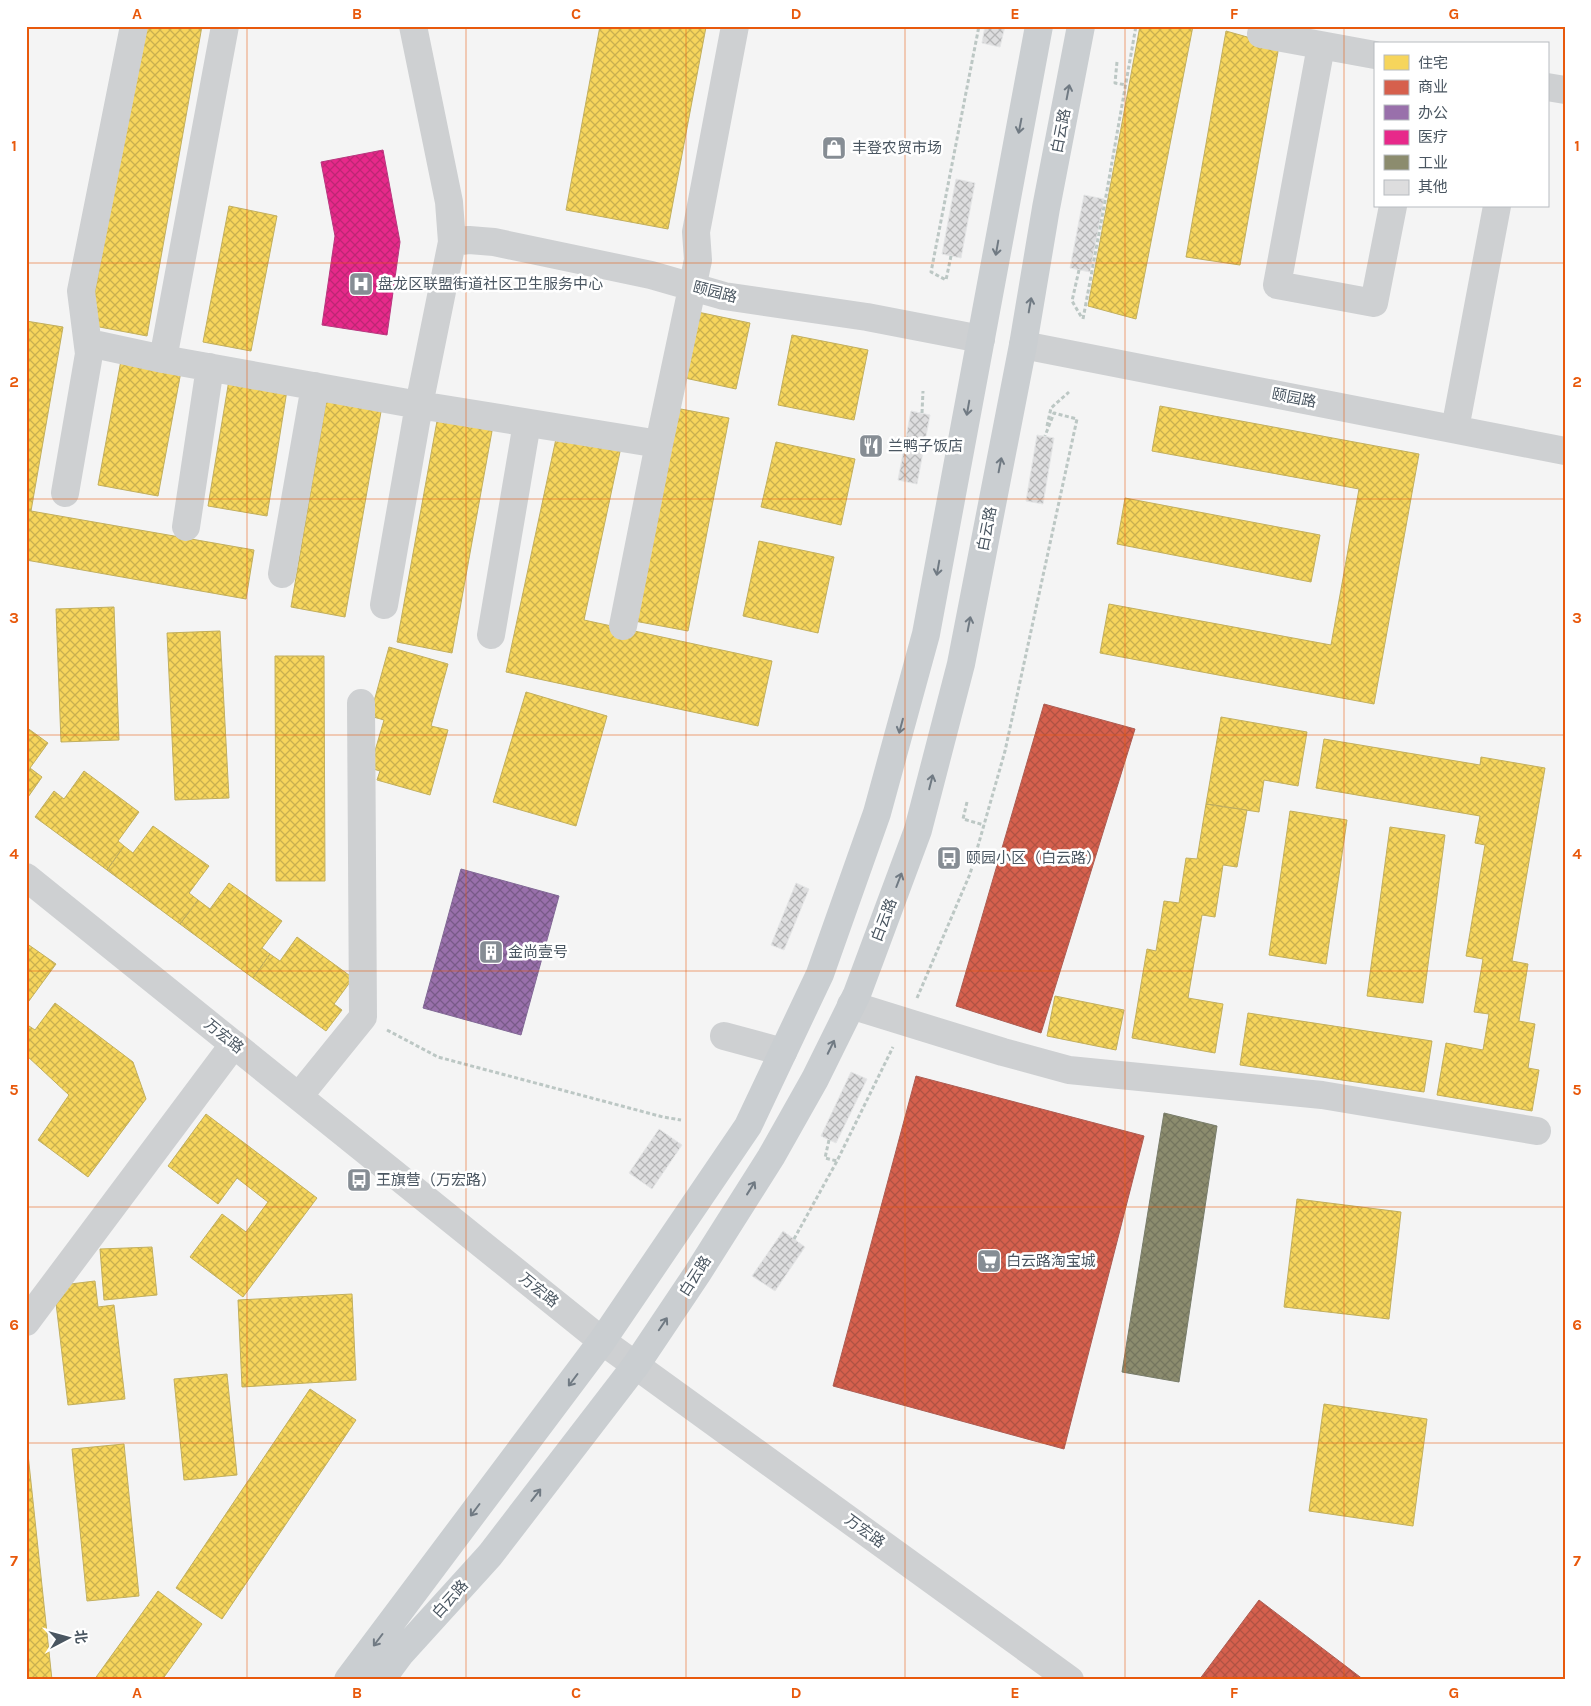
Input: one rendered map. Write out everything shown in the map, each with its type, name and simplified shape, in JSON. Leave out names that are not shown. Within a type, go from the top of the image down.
[{"type":"main road","name":"白云路","points":[[348,1680],[602,1341],[748,1126],[820,974],[880,804],[926,634],[1039,26]]},
{"type":"main road","name":"白云路","points":[[381,1680],[401,1653],[490,1554],[636,1365],[697,1274],[771,1157],[815,1080],[851,1005],[918,830],[961,664],[1023,345],[1046,208],[1081,26]]},
{"type":"street","points":[[65,493],[89,354],[81,290],[134,26]]},
{"type":"street","points":[[163,359],[225,26]]},
{"type":"street","points":[[384,606],[419,405],[452,242],[449,202],[413,26]]},
{"type":"street","points":[[623,626],[698,260],[696,232],[735,26]]},
{"type":"street","points":[[1261,34],[1374,55]]},
{"type":"street","points":[[1322,46],[1277,285],[1374,303],[1392,208]]},
{"type":"street","points":[[1548,87],[1565,90]]},
{"type":"street","points":[[1455,429],[1497,208]]},
{"type":"street","name":"颐园路","points":[[452,242],[469,240],[494,242],[651,275],[724,296],[867,317],[981,339]]},
{"type":"street","points":[[89,343],[163,359],[419,405],[659,444]]},
{"type":"street","name":"颐园路","points":[[1023,345],[1565,451]]},
{"type":"street","points":[[186,527],[210,367]]},
{"type":"street","points":[[282,574],[315,386]]},
{"type":"street","points":[[491,635],[528,423]]},
{"type":"street","points":[[299,1096],[362,1016],[361,703]]},
{"type":"street","name":"万宏路","points":[[26,877],[602,1341],[1070,1680]]},
{"type":"street","points":[[851,1005],[1003,1052],[1069,1070],[1322,1095],[1537,1132]]},
{"type":"street","points":[[724,1036],[783,1052]]},
{"type":"street","points":[[26,1322],[234,1044]]},
{"type":"path","points":[[951,256],[946,280],[931,272],[979,26]]},
{"type":"path","points":[[1079,270],[1072,301],[1083,319],[1136,26]]},
{"type":"path","points":[[1116,62],[1115,83],[1126,85]]},
{"type":"path","points":[[922,413],[923,391]]},
{"type":"path","points":[[914,1004],[970,874],[1005,751],[1077,419],[1054,413],[1045,436],[1051,408],[1069,392]]},
{"type":"path","points":[[967,802],[963,819],[984,825]]},
{"type":"path","points":[[362,1016],[438,1057],[680,1120]]},
{"type":"path","points":[[794,1239],[836,1162],[896,1042]]},
{"type":"path","points":[[829,1140],[825,1158],[836,1162]]},
{"type":"building: 住宅","points":[[143,26],[202,26],[147,336],[89,325]]},
{"type":"building: 住宅","points":[[600,26],[706,27],[668,229],[566,210]]},
{"type":"building: 住宅","points":[[1140,26],[1193,26],[1136,319],[1088,306]]},
{"type":"building: 住宅","points":[[1226,31],[1279,46],[1240,265],[1186,257]]},
{"type":"building: 住宅","points":[[229,206],[277,216],[251,351],[203,342]]},
{"type":"building: 住宅","points":[[693,311],[750,323],[736,389],[680,377]]},
{"type":"building: 住宅","points":[[26,321],[63,327],[31,511],[254,550],[246,599],[26,560]]},
{"type":"building: 住宅","points":[[792,335],[868,350],[854,420],[778,405]]},
{"type":"building: 住宅","points":[[122,355],[182,366],[158,496],[98,485]]},
{"type":"building: 住宅","points":[[230,374],[288,384],[267,516],[208,506]]},
{"type":"building: 住宅","points":[[327,396],[382,406],[345,617],[291,607]]},
{"type":"building: 住宅","points":[[1160,406],[1419,454],[1374,704],[1100,653],[1109,604],[1331,645],[1359,489],[1152,451]]},
{"type":"building: 住宅","points":[[670,407],[729,418],[688,631],[629,620]]},
{"type":"building: 住宅","points":[[439,410],[494,420],[452,653],[397,642]]},
{"type":"building: 住宅","points":[[557,434],[621,447],[584,620],[772,661],[758,726],[506,672]]},
{"type":"building: 住宅","points":[[776,442],[855,459],[841,525],[761,507]]},
{"type":"building: 住宅","points":[[1125,498],[1320,535],[1311,582],[1117,544]]},
{"type":"building: 住宅","points":[[759,541],[834,557],[818,633],[743,616]]},
{"type":"building: 住宅","points":[[114,607],[119,740],[61,742],[56,609]]},
{"type":"building: 住宅","points":[[220,631],[229,798],[175,800],[167,633]]},
{"type":"building: 住宅","points":[[389,647],[448,664],[431,726],[448,730],[430,795],[377,780],[380,771],[370,768],[384,720],[370,716]]},
{"type":"building: 住宅","points":[[275,656],[324,656],[325,881],[276,881]]},
{"type":"building: 住宅","points":[[526,692],[607,716],[576,826],[493,802]]},
{"type":"building: 住宅","points":[[1221,717],[1307,732],[1298,786],[1264,780],[1259,812],[1206,804]]},
{"type":"building: 住宅","points":[[26,727],[48,743],[30,768],[42,777],[26,800]]},
{"type":"building: 住宅","points":[[1324,739],[1480,765],[1481,757],[1545,768],[1512,961],[1528,964],[1519,1021],[1535,1024],[1528,1068],[1539,1070],[1532,1111],[1437,1095],[1446,1043],[1483,1050],[1489,1014],[1474,1012],[1483,959],[1466,956],[1485,845],[1475,843],[1480,816],[1316,788]]},
{"type":"building: 住宅","points":[[84,771],[139,812],[118,841],[124,846],[107,870],[35,817],[54,791],[64,799]]},
{"type":"building: 住宅","points":[[1206,804],[1247,810],[1237,867],[1223,865],[1215,917],[1202,915],[1188,998],[1223,1004],[1215,1053],[1132,1038],[1147,949],[1156,951],[1164,901],[1179,903],[1186,858],[1197,859]]},
{"type":"building: 住宅","points":[[1290,811],[1347,820],[1326,964],[1269,955]]},
{"type":"building: 住宅","points":[[153,826],[209,866],[189,893],[198,900],[180,924],[107,870],[124,846],[133,853]]},
{"type":"building: 住宅","points":[[1390,827],[1445,835],[1423,1003],[1367,996]]},
{"type":"building: 住宅","points":[[229,883],[282,921],[262,948],[270,954],[253,978],[180,924],[198,900],[210,909]]},
{"type":"building: 住宅","points":[[297,937],[353,978],[334,1004],[342,1010],[326,1031],[253,978],[270,954],[280,961]]},
{"type":"building: 住宅","points":[[26,943],[56,964],[26,1005]]},
{"type":"building: 住宅","points":[[1055,996],[1124,1010],[1116,1050],[1047,1036]]},
{"type":"building: 住宅","points":[[55,1003],[133,1062],[146,1099],[88,1177],[38,1140],[69,1095],[26,1055],[26,1024],[35,1030]]},
{"type":"building: 住宅","points":[[1248,1013],[1432,1041],[1424,1092],[1240,1065]]},
{"type":"building: 住宅","points":[[206,1114],[317,1198],[243,1297],[190,1257],[222,1214],[246,1232],[268,1202],[237,1178],[218,1204],[168,1166]]},
{"type":"building: 住宅","points":[[1297,1199],[1401,1212],[1389,1319],[1284,1307]]},
{"type":"building: 住宅","points":[[152,1247],[157,1295],[104,1300],[100,1249]]},
{"type":"building: 住宅","points":[[95,1281],[98,1307],[114,1305],[125,1399],[68,1405],[54,1286]]},
{"type":"building: 住宅","points":[[352,1294],[356,1380],[242,1387],[238,1300]]},
{"type":"building: 住宅","points":[[227,1374],[237,1475],[184,1480],[174,1379]]},
{"type":"building: 住宅","points":[[310,1389],[356,1420],[222,1619],[176,1588]]},
{"type":"building: 住宅","points":[[1324,1404],[1427,1419],[1413,1526],[1309,1511]]},
{"type":"building: 住宅","points":[[124,1444],[139,1596],[87,1601],[72,1449]]},
{"type":"building: 住宅","points":[[26,1454],[28,1454],[52,1680],[26,1680]]},
{"type":"building: 住宅","points":[[158,1591],[202,1624],[162,1680],[94,1680]]},
{"type":"building: 商业","points":[[1044,704],[1135,729],[1041,1033],[956,1006]]},
{"type":"building: 商业","name":"白云路淘宝城","points":[[916,1076],[1144,1136],[1064,1449],[833,1386]]},
{"type":"building: 商业","points":[[1259,1600],[1364,1680],[1199,1680]]},
{"type":"building: 办公","name":"金尚壹号","points":[[461,869],[559,896],[521,1035],[423,1008]]},
{"type":"building: 医疗","name":"盘龙区联盟街道社区卫生服务中心","points":[[383,150],[400,242],[387,335],[322,325],[335,236],[321,162]]},
{"type":"building: 工业","points":[[1164,1113],[1217,1126],[1179,1382],[1122,1372]]},
{"type":"building: 其他","points":[[985,26],[1005,26],[1000,47],[982,43]]},
{"type":"building: 其他","points":[[956,179],[975,183],[961,258],[942,254]]},
{"type":"building: 其他","points":[[1084,195],[1104,199],[1090,272],[1070,268]]},
{"type":"building: 其他","points":[[911,411],[930,415],[917,484],[898,480]]},
{"type":"building: 其他","points":[[1037,435],[1054,438],[1043,504],[1026,501]]},
{"type":"building: 其他","points":[[796,883],[809,889],[784,950],[771,945]]},
{"type":"building: 其他","points":[[851,1072],[867,1079],[836,1143],[821,1136]]},
{"type":"building: 其他","points":[[659,1129],[682,1145],[652,1189],[629,1173]]},
{"type":"building: 其他","points":[[783,1231],[805,1247],[775,1291],[752,1276]]},
{"type":"place","name":"丰登农贸市场","points":[[834,148]]},
{"type":"place","name":"盘龙区联盟街道社区卫生服务中心","points":[[361,284]]},
{"type":"place","name":"兰鸭子饭店","points":[[871,446]]},
{"type":"place","name":"颐园小区（白云路）","points":[[949,858]]},
{"type":"place","name":"金尚壹号","points":[[491,952]]},
{"type":"place","name":"王旗营（万宏路）","points":[[359,1180]]},
{"type":"place","name":"白云路淘宝城","points":[[989,1261]]}]
